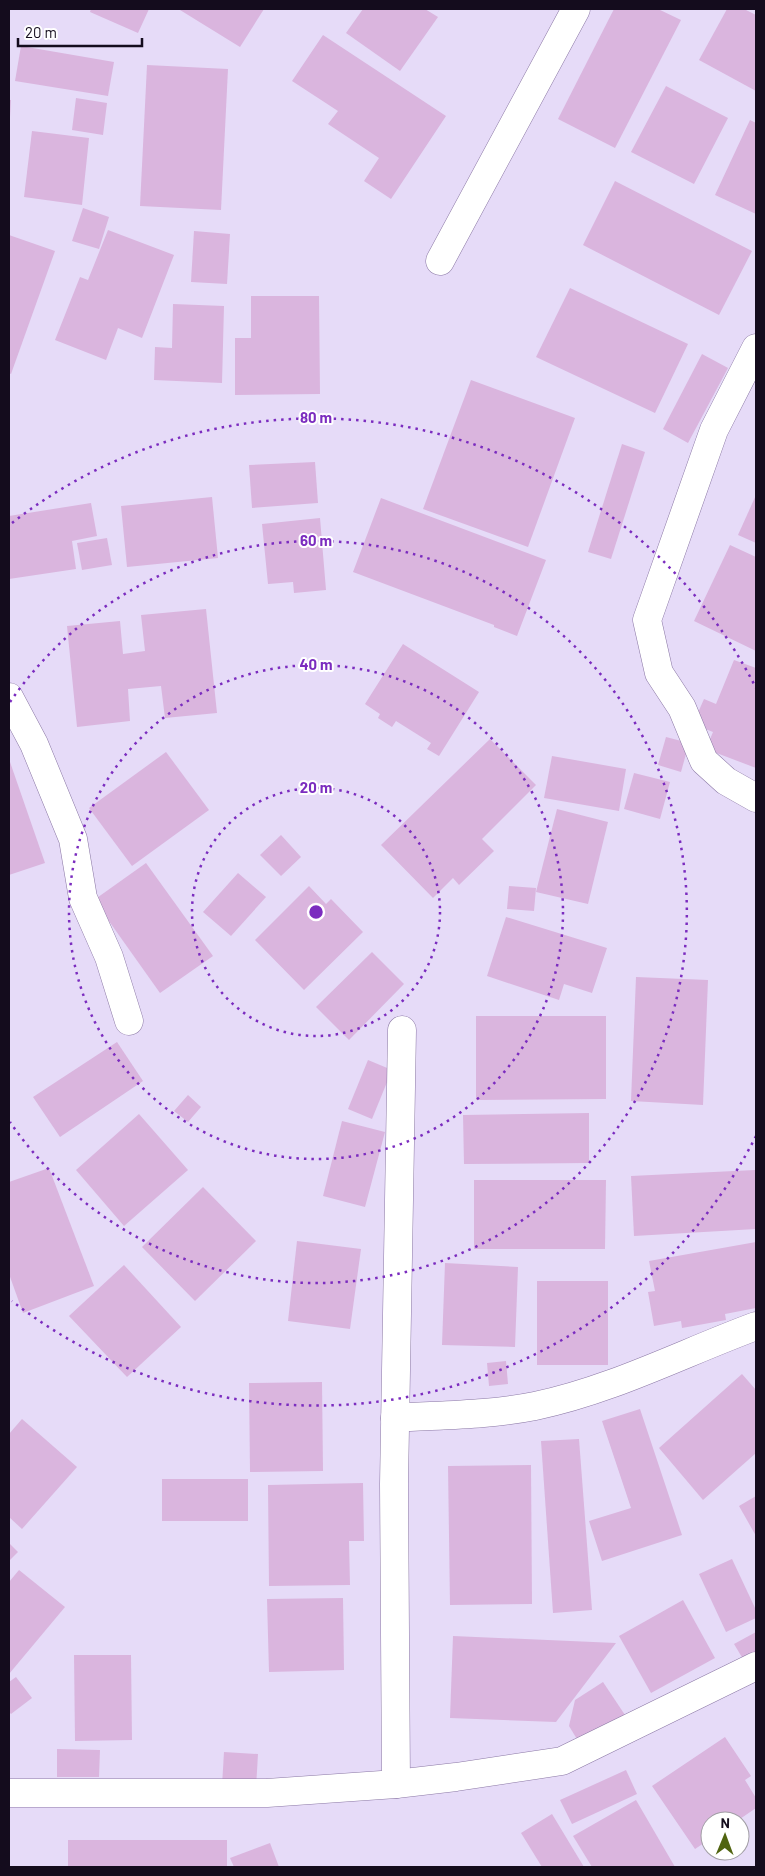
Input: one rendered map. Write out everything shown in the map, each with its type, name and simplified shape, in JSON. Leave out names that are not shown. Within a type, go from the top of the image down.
[{"type":"street","points":[[440,262],[576,9]]},
{"type":"street","points":[[756,348],[714,430],[647,620],[659,673],[682,708],[704,761],[726,781],[756,798]]},
{"type":"street","points":[[9,697],[34,744],[73,839],[83,898],[109,958],[129,1021]]},
{"type":"street","points":[[396,1784],[394,1484],[402,1030]]},
{"type":"street","points":[[395,1418],[502,1411],[535,1406],[606,1386],[756,1326]]},
{"type":"street","points":[[9,1793],[267,1793],[396,1784],[562,1761],[756,1666]]},
{"type":"building","points":[[91,9],[149,9],[138,33],[90,12]]},
{"type":"building","points":[[181,9],[264,9],[240,47]]},
{"type":"building","points":[[363,9],[425,9],[438,17],[400,71],[346,33]]},
{"type":"building","points":[[614,9],[658,9],[681,20],[615,148],[558,119]]},
{"type":"building","points":[[727,9],[744,9],[756,15],[756,91],[699,60]]},
{"type":"building","points":[[323,35],[446,116],[391,199],[364,181],[379,158],[328,124],[338,111],[292,81]]},
{"type":"building","points":[[21,46],[114,62],[108,96],[15,81]]},
{"type":"building","points":[[147,65],[228,69],[221,210],[140,206]]},
{"type":"building","points":[[666,86],[728,118],[694,184],[631,152]]},
{"type":"building","points":[[76,98],[107,103],[103,135],[72,130]]},
{"type":"building","points":[[9,100],[11,100],[10,117],[9,117]]},
{"type":"building","points":[[750,120],[756,123],[756,214],[715,195]]},
{"type":"building","points":[[32,131],[89,138],[82,205],[24,197]]},
{"type":"building","points":[[615,181],[752,251],[719,315],[583,245]]},
{"type":"building","points":[[83,208],[109,217],[99,249],[72,241]]},
{"type":"building","points":[[108,230],[174,255],[142,338],[118,328],[106,360],[55,340],[80,277],[88,280]]},
{"type":"building","points":[[194,231],[230,234],[227,284],[191,282]]},
{"type":"building","points":[[9,235],[55,251],[11,374],[9,373]]},
{"type":"building","points":[[570,288],[688,344],[655,413],[536,357]]},
{"type":"building","points":[[251,296],[319,296],[320,394],[235,395],[235,338],[251,338]]},
{"type":"building","points":[[173,304],[224,306],[222,383],[154,380],[155,347],[172,348]]},
{"type":"building","points":[[702,354],[728,368],[688,443],[663,429]]},
{"type":"building","points":[[471,380],[575,418],[528,547],[423,509]]},
{"type":"building","points":[[622,444],[645,452],[611,559],[588,552]]},
{"type":"building","points":[[315,462],[318,503],[252,508],[249,465]]},
{"type":"building","points":[[756,495],[756,543],[738,535]]},
{"type":"building","points":[[212,497],[218,558],[127,567],[121,506]]},
{"type":"building","points":[[381,498],[546,560],[517,636],[494,627],[494,625],[353,572]]},
{"type":"building","points":[[91,503],[97,536],[72,541],[76,569],[9,579],[9,516]]},
{"type":"building","points":[[320,518],[326,590],[294,593],[293,582],[268,584],[262,524]]},
{"type":"building","points":[[107,538],[112,565],[82,570],[77,543]]},
{"type":"building","points":[[730,545],[756,557],[756,651],[694,621]]},
{"type":"building","points":[[206,609],[217,713],[165,718],[161,686],[128,689],[130,721],[77,727],[67,626],[120,621],[123,654],[145,651],[141,615]]},
{"type":"building","points":[[403,644],[479,692],[439,756],[427,749],[431,743],[396,721],[392,727],[378,718],[380,714],[365,704]]},
{"type":"building","points":[[734,660],[756,668],[756,768],[706,749],[713,732],[693,724],[704,699],[716,704]]},
{"type":"building","points":[[666,737],[689,743],[681,772],[658,765]]},
{"type":"building","points":[[490,739],[536,785],[482,839],[494,851],[459,885],[453,878],[433,898],[381,845]]},
{"type":"building","points":[[166,752],[209,810],[132,866],[89,808]]},
{"type":"building","points":[[552,756],[626,769],[619,811],[544,798]]},
{"type":"building","points":[[9,762],[45,863],[9,875]]},
{"type":"building","points":[[634,773],[670,782],[660,819],[624,809]]},
{"type":"building","points":[[557,809],[608,822],[588,904],[536,892]]},
{"type":"building","points":[[281,835],[301,857],[281,876],[260,855]]},
{"type":"building","points":[[146,863],[213,956],[160,993],[94,900]]},
{"type":"building","points":[[238,873],[266,897],[231,936],[203,912]]},
{"type":"building","points":[[309,886],[326,904],[331,899],[363,932],[304,990],[255,940]]},
{"type":"building","points":[[509,886],[536,888],[534,911],[507,909]]},
{"type":"building","points":[[506,917],[607,948],[592,993],[564,984],[559,1000],[487,976]]},
{"type":"building","points":[[372,952],[404,984],[349,1040],[316,1007]]},
{"type":"building","points":[[636,977],[708,980],[703,1105],[631,1101]]},
{"type":"building","points":[[476,1016],[606,1016],[606,1099],[476,1100]]},
{"type":"building","points":[[117,1042],[143,1081],[60,1137],[33,1097]]},
{"type":"building","points":[[368,1060],[392,1070],[372,1119],[348,1109]]},
{"type":"building","points":[[188,1095],[201,1107],[188,1122],[174,1111]]},
{"type":"building","points":[[589,1113],[589,1163],[464,1164],[463,1115]]},
{"type":"building","points":[[139,1114],[188,1170],[124,1226],[76,1170]]},
{"type":"building","points":[[342,1121],[385,1132],[365,1207],[323,1196]]},
{"type":"building","points":[[49,1168],[94,1286],[23,1313],[9,1274],[9,1182]]},
{"type":"building","points":[[755,1170],[756,1229],[634,1236],[631,1176]]},
{"type":"building","points":[[474,1180],[606,1180],[605,1249],[474,1249]]},
{"type":"building","points":[[203,1187],[256,1241],[195,1301],[142,1247]]},
{"type":"building","points":[[297,1241],[361,1249],[350,1329],[288,1321]]},
{"type":"building","points":[[756,1242],[756,1308],[725,1314],[726,1320],[682,1328],[681,1321],[654,1326],[648,1292],[655,1291],[649,1261]]},
{"type":"building","points":[[445,1263],[518,1267],[515,1347],[442,1345]]},
{"type":"building","points":[[124,1265],[181,1327],[127,1377],[69,1316]]},
{"type":"building","points":[[537,1281],[608,1281],[608,1365],[537,1365]]},
{"type":"building","points":[[506,1361],[508,1384],[489,1386],[487,1363]]},
{"type":"building","points":[[742,1374],[756,1390],[756,1453],[703,1500],[659,1448]]},
{"type":"building","points":[[322,1382],[323,1471],[250,1472],[249,1383]]},
{"type":"building","points":[[640,1409],[682,1535],[602,1561],[589,1521],[631,1508],[602,1421]]},
{"type":"building","points":[[22,1419],[77,1467],[22,1529],[9,1517],[9,1434]]},
{"type":"building","points":[[579,1439],[592,1610],[553,1613],[541,1441]]},
{"type":"building","points":[[531,1465],[532,1604],[450,1605],[448,1466]]},
{"type":"building","points":[[162,1479],[248,1479],[248,1521],[162,1521]]},
{"type":"building","points":[[363,1483],[364,1541],[349,1541],[350,1585],[269,1586],[268,1485]]},
{"type":"building","points":[[756,1496],[756,1536],[739,1506]]},
{"type":"building","points":[[9,1543],[18,1552],[9,1561]]},
{"type":"building","points":[[732,1559],[756,1610],[756,1618],[726,1632],[699,1574]]},
{"type":"building","points":[[19,1570],[65,1607],[9,1674],[9,1582]]},
{"type":"building","points":[[343,1598],[344,1670],[269,1672],[267,1599]]},
{"type":"building","points":[[683,1600],[715,1658],[651,1693],[619,1636]]},
{"type":"building","points":[[756,1632],[756,1659],[746,1664],[734,1644]]},
{"type":"building","points":[[453,1636],[616,1643],[556,1722],[450,1718]]},
{"type":"building","points":[[74,1655],[131,1655],[132,1740],[75,1741]]},
{"type":"building","points":[[16,1677],[32,1698],[11,1714],[9,1712],[9,1682]]},
{"type":"building","points":[[603,1682],[625,1715],[580,1744],[569,1726],[575,1700]]},
{"type":"building","points":[[725,1737],[751,1776],[745,1780],[756,1798],[756,1808],[750,1812],[700,1811],[700,1846],[695,1849],[652,1786]]},
{"type":"building","points":[[57,1749],[100,1750],[99,1777],[57,1777]]},
{"type":"building","points":[[224,1752],[258,1754],[256,1788],[222,1786]]},
{"type":"building","points":[[626,1770],[637,1794],[572,1824],[560,1800]]},
{"type":"building","points":[[636,1800],[675,1867],[592,1867],[573,1836]]},
{"type":"building","points":[[552,1814],[584,1867],[542,1867],[521,1833]]},
{"type":"building","points":[[68,1840],[227,1840],[227,1867],[68,1867]]},
{"type":"building","points":[[270,1843],[279,1867],[234,1867],[230,1858]]}]
